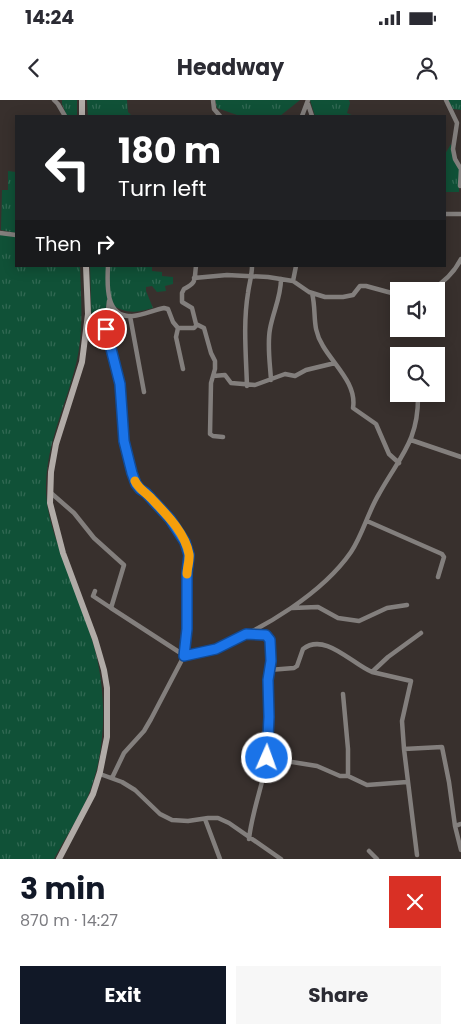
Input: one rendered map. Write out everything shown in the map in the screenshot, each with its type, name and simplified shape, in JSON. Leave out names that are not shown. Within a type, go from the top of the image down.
[{"type":"street","points":[[54,100],[64,115]]},
{"type":"street","points":[[82,100],[82,115]]},
{"type":"street","points":[[213,100],[214,109],[219,115]]},
{"type":"street","points":[[446,100],[456,123],[453,149],[455,159],[461,169],[460,186]]},
{"type":"street","points":[[302,115],[308,102]]},
{"type":"street","points":[[308,102],[312,115]]},
{"type":"street","points":[[446,214],[461,214]]},
{"type":"street","points":[[0,232],[15,236]]},
{"type":"street","points":[[442,282],[456,269],[461,259]]},
{"type":"street","points":[[59,859],[86,809],[100,774],[107,736],[107,688],[104,670],[95,639],[63,553],[50,503],[51,472],[56,444],[82,362],[88,314],[86,267]]},
{"type":"street","points":[[108,267],[109,301],[106,329],[120,384],[124,441],[132,473],[140,489],[170,519],[185,542],[189,555],[187,573],[187,629],[184,656],[151,719],[124,753],[112,778]]},
{"type":"street","points":[[196,267],[192,286],[184,289],[181,297],[183,303],[192,308],[197,325]]},
{"type":"street","points":[[247,386],[245,330],[252,267]]},
{"type":"street","points":[[293,281],[296,267]]},
{"type":"street","points":[[194,278],[216,275],[252,275],[293,281],[312,294],[325,297],[353,295],[360,286],[390,293]]},
{"type":"street","points":[[272,380],[269,338],[270,327],[281,291],[281,280]]},
{"type":"street","points":[[312,294],[315,330],[323,347],[335,362],[351,389],[353,408],[376,424],[389,454],[399,463]]},
{"type":"street","points":[[109,301],[117,311],[130,316],[164,308],[168,309],[178,328],[176,337],[183,369]]},
{"type":"street","points":[[130,316],[144,392]]},
{"type":"street","points":[[178,328],[194,328],[197,325]]},
{"type":"street","points":[[197,325],[204,328],[215,361],[211,383],[210,434],[223,437]]},
{"type":"street","points":[[213,376],[225,375],[231,383],[255,386],[285,374],[295,376],[306,370],[335,362]]},
{"type":"street","points":[[184,656],[216,649],[291,608],[324,582],[342,564],[353,550],[374,501],[399,463],[411,440],[418,402]]},
{"type":"street","points":[[411,440],[461,457]]},
{"type":"street","points":[[50,493],[74,513],[94,538],[124,565],[110,608]]},
{"type":"street","points":[[367,521],[442,554],[444,561],[438,577]]},
{"type":"street","points":[[95,591],[93,596],[184,656]]},
{"type":"street","points":[[291,608],[318,607],[338,618],[359,621],[387,608],[407,605]]},
{"type":"street","points":[[372,672],[388,657],[421,633]]},
{"type":"street","points":[[246,634],[266,635],[269,636],[270,640],[267,758],[251,823],[249,839]]},
{"type":"street","points":[[269,670],[294,668],[298,666],[303,649],[313,644],[323,644],[372,672],[411,682],[402,721],[406,782],[411,802],[417,855]]},
{"type":"street","points":[[343,694],[348,749],[348,776]]},
{"type":"street","points":[[404,749],[442,746],[455,826],[461,850]]},
{"type":"street","points":[[267,758],[317,766],[340,776],[348,776],[367,784],[406,782]]},
{"type":"street","points":[[100,774],[122,782],[135,790],[160,814],[172,820],[188,822],[218,818],[229,823],[249,839],[281,859]]},
{"type":"street","points":[[205,819],[220,859]]},
{"type":"street","points":[[455,826],[461,824]]},
{"type":"street","points":[[369,851],[377,859]]},
{"type":"green space","points":[[62,100],[77,100],[77,115],[67,115]]},
{"type":"green space","points":[[87,100],[127,100],[128,112],[131,115],[88,115]]},
{"type":"green space","points":[[215,100],[300,100],[281,115],[237,115],[217,108]]},
{"type":"green space","points":[[310,100],[349,100],[347,113],[352,115],[315,115]]},
{"type":"green space","points":[[448,100],[461,100],[461,110],[453,109]]},
{"type":"green space","points":[[451,144],[452,152],[459,168],[459,192],[446,192],[446,152]]},
{"type":"green space","points":[[8,171],[15,172],[15,233],[1,230],[2,190],[8,190]]},
{"type":"green space","points":[[0,234],[15,237],[15,267],[80,267],[81,315],[79,352],[53,439],[47,469],[46,498],[54,535],[96,654],[102,689],[103,726],[98,762],[88,796],[54,859],[0,859]]},
{"type":"green space","points":[[90,267],[152,267],[152,271],[162,272],[162,276],[173,277],[173,284],[165,286],[166,291],[157,292],[152,286],[146,287],[153,308],[129,312],[107,303],[104,318],[104,337],[92,331]]},
{"type":"slow traffic","points":[[135,481],[140,489],[170,519],[185,542],[189,555],[187,574]]},
{"type":"route","points":[[106,329],[120,384],[124,441],[136,484],[170,519],[185,542],[189,555],[187,573],[188,614],[184,656],[216,649],[246,634],[269,636],[271,661],[268,680],[267,758]]}]
